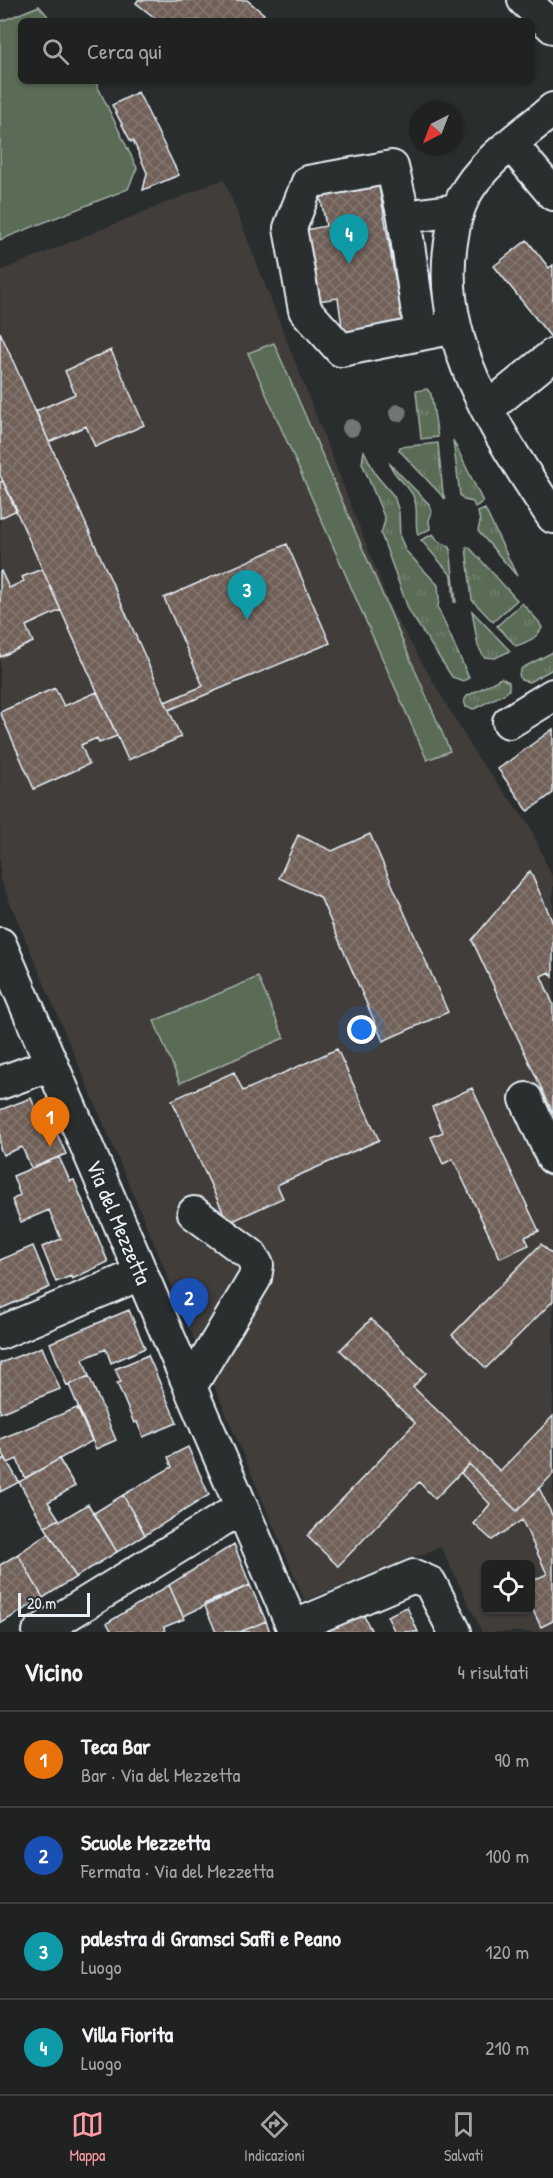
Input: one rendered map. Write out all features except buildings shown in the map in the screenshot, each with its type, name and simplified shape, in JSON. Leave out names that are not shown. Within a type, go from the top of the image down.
[{"type":"street","points":[[524,0],[553,27]]},
{"type":"street","points":[[553,109],[471,185],[458,210],[448,273],[448,296],[462,353],[487,409],[553,516]]},
{"type":"street","points":[[512,145],[553,195]]},
{"type":"street","points":[[421,334],[404,217],[392,166],[308,182],[290,228],[305,310],[341,350],[421,334],[455,327]]},
{"type":"street","points":[[404,217],[458,210]]},
{"type":"street","points":[[487,409],[553,355]]},
{"type":"street","points":[[509,722],[553,695]]},
{"type":"street","name":"Via del Mezzetta","points":[[0,944],[294,1629]]},
{"type":"street","points":[[0,1083],[52,1064]]},
{"type":"street","points":[[526,1099],[553,1158]]},
{"type":"street","points":[[190,1387],[255,1278],[257,1265],[251,1255],[194,1213]]},
{"type":"street","points":[[0,1333],[140,1274]]},
{"type":"street","points":[[39,1632],[241,1508]]},
{"type":"street","points":[[294,1629],[414,1576],[430,1583],[455,1632]]},
{"type":"shaded area","points":[[224,179],[392,611],[476,755],[530,826],[553,879],[553,1632],[482,1632],[441,1547],[305,1601],[0,879],[0,271]]},
{"type":"green space","points":[[39,6],[49,18],[18,18],[18,84],[96,84],[137,168],[128,189],[0,240],[0,20]]},
{"type":"green space","points":[[274,343],[450,751],[427,760],[248,353]]},
{"type":"green space","points":[[427,389],[431,394],[438,437],[421,439],[416,391]]},
{"type":"green space","points":[[453,440],[483,502],[475,507],[473,502],[464,500],[460,495]]},
{"type":"green space","points":[[438,443],[445,499],[399,450],[400,447]]},
{"type":"green space","points":[[364,451],[376,475],[394,496],[399,512],[400,537],[406,551],[438,585],[438,608],[469,678],[463,681],[452,677],[409,611],[381,534],[385,520],[362,463]]},
{"type":"green space","points":[[390,464],[429,504],[432,512],[429,520],[430,529],[418,535],[414,498],[394,473]]},
{"type":"green space","points":[[485,509],[517,576],[478,531],[480,522],[478,512]]},
{"type":"green space","points":[[433,534],[438,541],[450,547],[456,602],[454,602],[452,576],[421,540]]},
{"type":"green space","points":[[466,547],[469,547],[517,600],[493,622],[472,600]]},
{"type":"green space","points":[[522,603],[542,628],[534,637],[516,646],[497,626]]},
{"type":"green space","points":[[472,611],[510,651],[495,658],[484,657],[478,646]]},
{"type":"green space","points":[[553,652],[553,669],[529,682],[521,680],[519,674],[522,668]]},
{"type":"green space","points":[[501,678],[509,682],[509,690],[506,693],[474,709],[466,707],[464,701],[467,696]]},
{"type":"green space","points":[[258,977],[284,1038],[180,1083],[154,1021]]},
{"type":"place","name":"Villa Fiorita","points":[[349,264]]},
{"type":"place","name":"palestra di Gramsci Saffi e Peano","points":[[247,620]]},
{"type":"place","name":"Teca Bar","points":[[50,1147]]},
{"type":"place","name":"Scuole Mezzetta","points":[[189,1328]]}]
